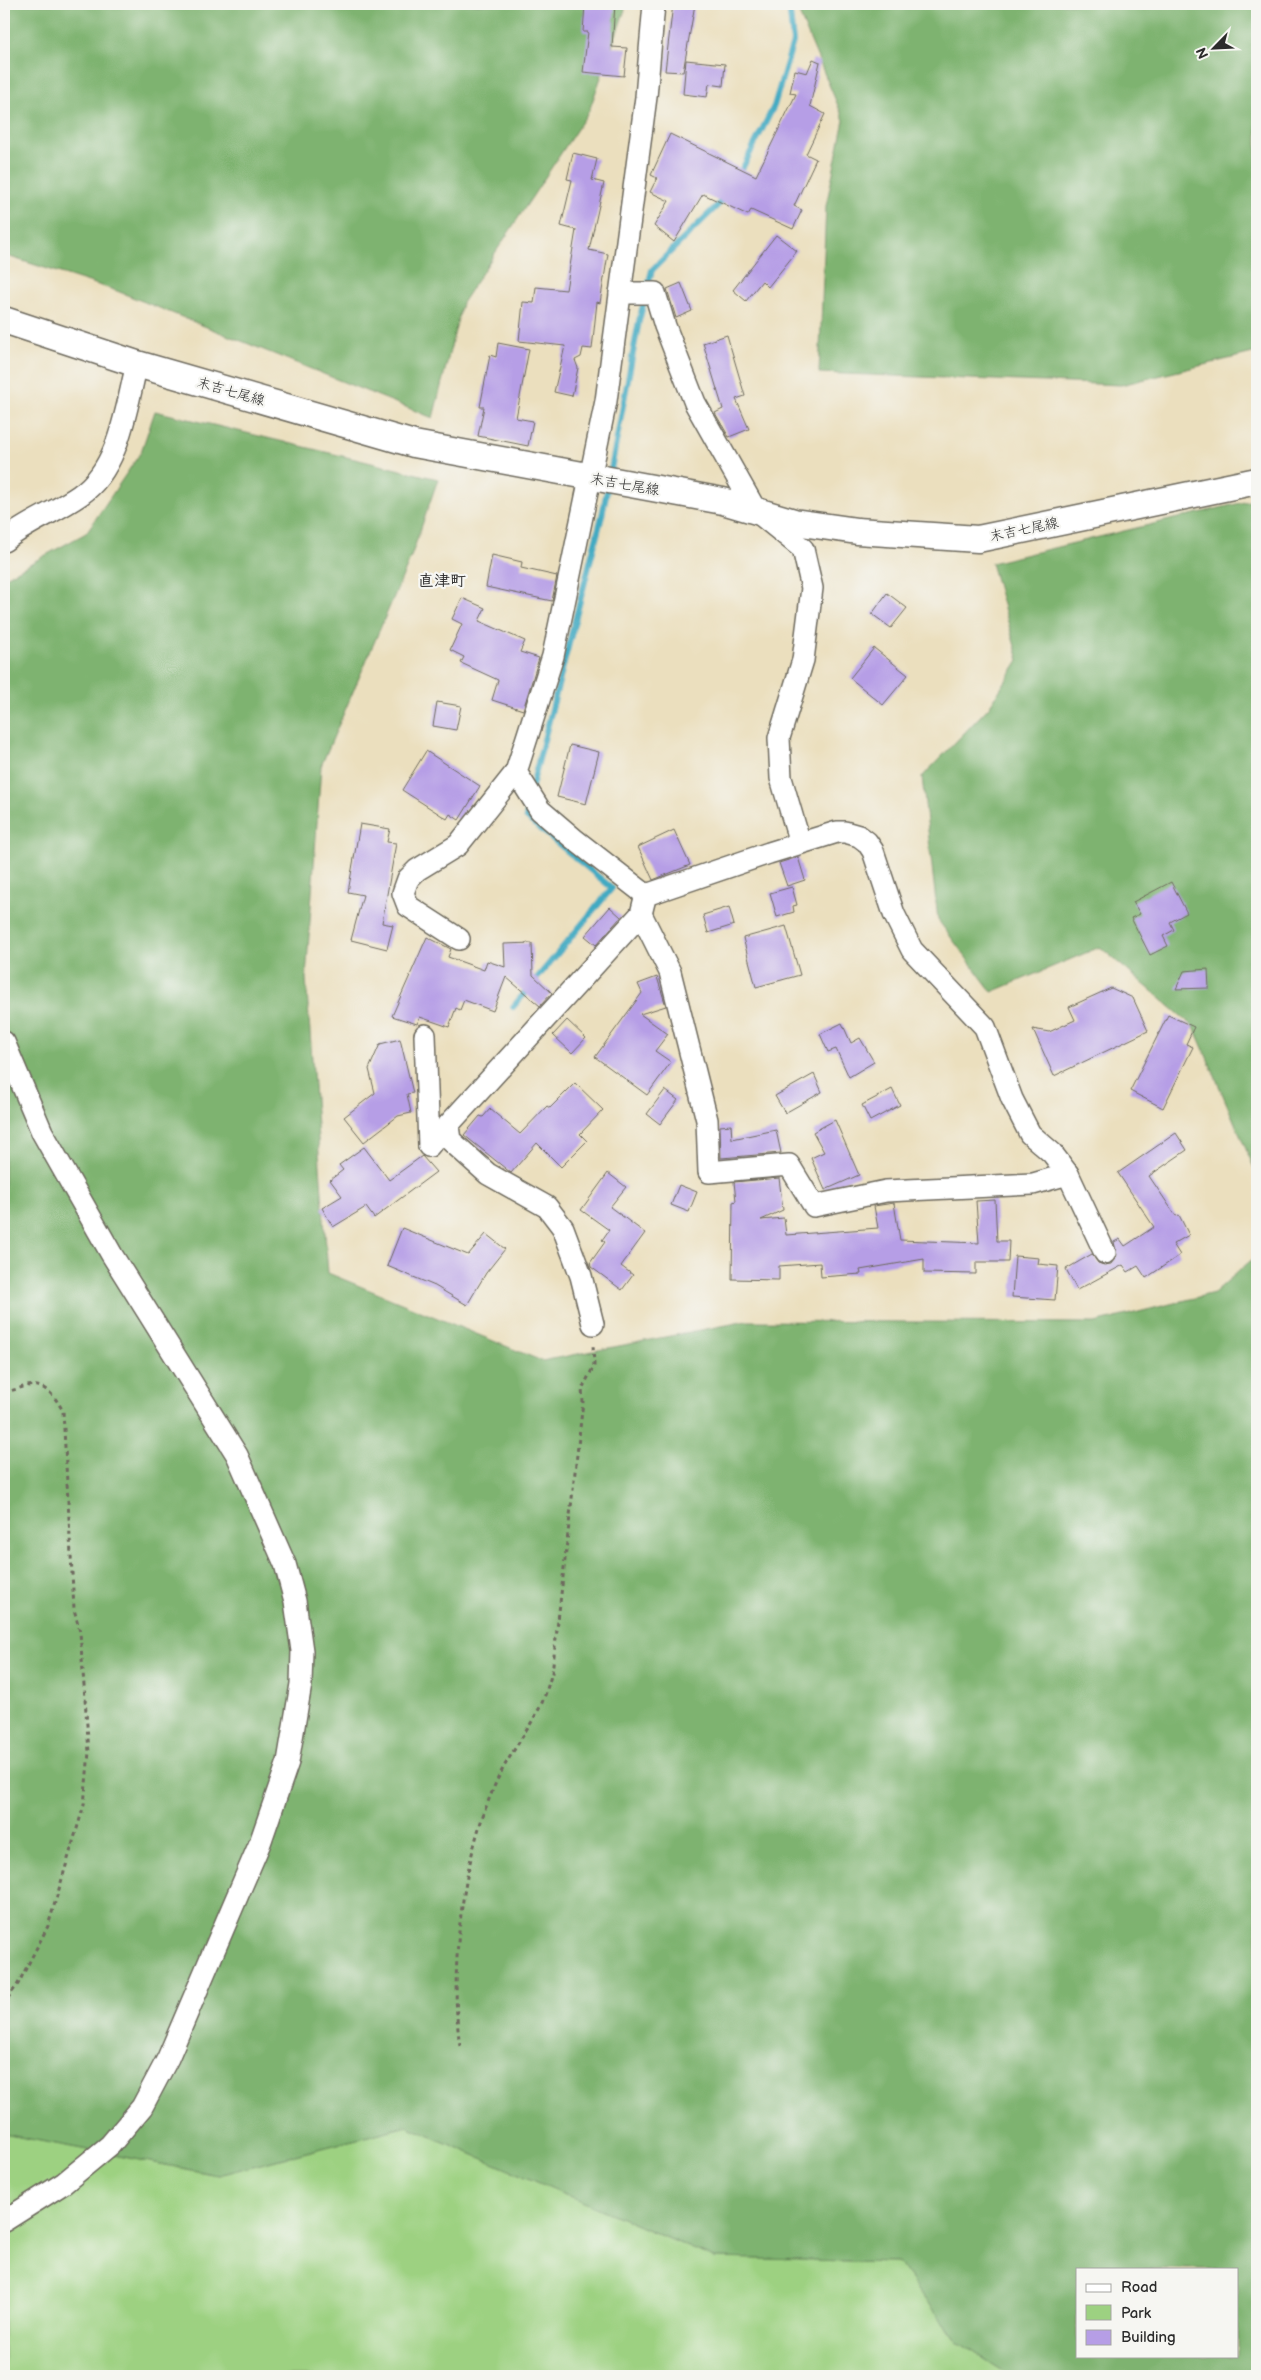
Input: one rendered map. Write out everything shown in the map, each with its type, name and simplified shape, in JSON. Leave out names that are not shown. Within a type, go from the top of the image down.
[{"type":"main road","name":"末吉七尾線","points":[[4,320],[137,364],[414,444],[723,501],[794,522],[857,531],[978,539],[1257,481]]},
{"type":"street","points":[[459,939],[408,906],[404,893],[408,879],[417,870],[458,845],[516,772],[552,656],[588,477],[606,401],[646,97],[654,4]]},
{"type":"street","points":[[620,293],[655,292],[664,326],[695,403],[756,511],[803,549],[812,588],[804,660],[779,738],[781,778],[800,843]]},
{"type":"street","points":[[4,541],[82,494],[105,471],[119,434],[137,364]]},
{"type":"street","points":[[516,772],[540,810],[643,904],[670,972],[707,1120],[709,1172],[789,1165],[814,1206],[886,1191],[1033,1184],[1068,1174]]},
{"type":"street","points":[[425,1035],[429,1146],[643,904],[800,843],[845,832],[859,836],[867,842],[873,851],[894,914],[912,950],[985,1027],[1012,1099],[1030,1134],[1052,1153],[1068,1174],[1106,1253]]},
{"type":"street","points":[[4,1042],[52,1149],[112,1255],[237,1455],[285,1564],[295,1601],[302,1651],[301,1684],[288,1762],[260,1843],[168,2058],[142,2107],[110,2145],[64,2183],[4,2221]]},
{"type":"street","points":[[448,1126],[450,1140],[488,1174],[547,1207],[563,1228],[581,1276],[593,1324]]},
{"type":"path","points":[[460,2046],[457,2024],[457,1960],[470,1855],[492,1790],[540,1707],[552,1674],[583,1402],[582,1390],[594,1366],[593,1324]]},
{"type":"path","points":[[4,1392],[26,1386],[37,1386],[54,1394],[63,1411],[74,1609],[80,1632],[89,1752],[84,1805],[48,1926],[18,1984],[4,2003]]},
{"type":"green space","points":[[4,4],[627,4],[589,111],[462,303],[433,418],[117,291],[4,255]]},
{"type":"green space","points":[[795,4],[1257,4],[1257,352],[1121,385],[819,373],[826,206],[844,120]]},
{"type":"green space","points":[[155,411],[438,479],[411,557],[321,766],[306,978],[328,1273],[542,1361],[747,1321],[1095,1323],[1214,1293],[1257,1255],[1257,2376],[1011,2376],[958,2342],[898,2262],[714,2258],[407,2126],[218,2175],[4,2134],[4,578],[86,533],[141,452]]},
{"type":"green space","points":[[1257,499],[1257,1175],[1194,1027],[1100,947],[992,992],[938,920],[922,777],[989,707],[1019,660],[991,563]]},
{"type":"green space","points":[[407,2126],[714,2258],[898,2262],[958,2342],[1011,2376],[4,2376],[4,2134],[218,2175]]},
{"type":"building","points":[[585,4],[615,4],[612,47],[627,48],[624,76],[583,72],[588,32],[583,32]]},
{"type":"building","points":[[673,4],[695,4],[683,72],[665,71]]},
{"type":"building","points":[[813,59],[820,62],[810,106],[825,114],[806,154],[816,159],[794,206],[802,210],[793,229],[751,210],[748,215],[703,194],[674,242],[654,226],[669,201],[650,192],[657,178],[651,175],[670,134],[756,176],[796,94],[790,93],[795,70],[807,73]]},
{"type":"building","points":[[686,60],[725,64],[723,86],[709,84],[707,97],[683,94]]},
{"type":"building","points":[[573,153],[597,159],[592,180],[604,183],[589,250],[608,254],[600,303],[597,302],[592,349],[583,348],[581,357],[575,360],[578,368],[572,396],[554,392],[565,346],[519,341],[523,302],[534,303],[536,287],[566,290],[576,230],[561,226],[572,180],[567,179]]},
{"type":"building","points":[[776,235],[797,251],[768,287],[762,281],[746,301],[733,290]]},
{"type":"building","points":[[681,283],[692,311],[676,318],[667,289]]},
{"type":"building","points":[[727,335],[745,396],[736,399],[749,429],[729,437],[715,413],[723,409],[703,343]]},
{"type":"building","points":[[498,343],[529,349],[516,418],[533,421],[528,446],[478,436],[484,407],[480,407],[490,355],[496,357]]},
{"type":"building","points":[[492,555],[522,562],[521,568],[557,576],[552,601],[486,587]]},
{"type":"building","points":[[887,593],[907,608],[891,628],[872,614]]},
{"type":"building","points":[[462,598],[485,608],[479,621],[525,641],[520,652],[539,658],[523,710],[492,700],[498,680],[461,663],[464,657],[450,650],[462,624],[452,619]]},
{"type":"building","points":[[874,648],[908,675],[883,705],[850,678]]},
{"type":"building","points":[[437,702],[461,706],[456,730],[433,726]]},
{"type":"building","points":[[570,745],[599,752],[586,804],[557,797]]},
{"type":"building","points":[[426,751],[480,786],[459,820],[450,814],[447,819],[402,790]]},
{"type":"building","points":[[360,824],[390,829],[387,842],[396,843],[382,923],[393,925],[387,949],[351,940],[363,895],[348,892]]},
{"type":"building","points":[[674,830],[690,865],[653,880],[638,847]]},
{"type":"building","points":[[798,857],[805,880],[787,886],[779,863]]},
{"type":"building","points":[[1171,882],[1187,913],[1170,922],[1174,930],[1163,936],[1168,946],[1150,955],[1131,918],[1140,914],[1133,902]]},
{"type":"building","points":[[792,887],[797,905],[793,906],[794,912],[777,917],[770,893]]},
{"type":"building","points":[[610,907],[621,917],[596,945],[585,936]]},
{"type":"building","points":[[729,907],[734,925],[708,933],[703,915]]},
{"type":"building","points":[[786,926],[800,975],[756,987],[743,938]]},
{"type":"building","points":[[427,937],[451,949],[448,957],[484,970],[487,961],[505,967],[504,944],[532,943],[533,975],[552,993],[540,1006],[506,977],[493,1011],[464,1000],[460,1010],[456,1008],[449,1027],[420,1017],[417,1024],[392,1016]]},
{"type":"building","points":[[1208,969],[1209,988],[1176,989],[1184,971]]},
{"type":"building","points":[[657,977],[666,1006],[640,1014],[668,1034],[655,1051],[671,1062],[647,1095],[595,1057],[642,993],[638,984]]},
{"type":"building","points":[[1111,988],[1133,998],[1148,1031],[1054,1076],[1033,1029],[1049,1032],[1075,1020],[1069,1007]]},
{"type":"building","points":[[1168,1015],[1194,1027],[1186,1044],[1193,1047],[1163,1108],[1130,1091]]},
{"type":"building","points":[[567,1020],[586,1038],[572,1053],[553,1035]]},
{"type":"building","points":[[842,1023],[851,1043],[860,1038],[874,1062],[849,1077],[836,1049],[828,1052],[820,1034]]},
{"type":"building","points":[[400,1039],[413,1093],[407,1094],[411,1113],[398,1116],[364,1142],[344,1117],[375,1093],[369,1069],[380,1044]]},
{"type":"building","points":[[814,1074],[822,1092],[785,1113],[775,1096]]},
{"type":"building","points":[[575,1083],[603,1110],[580,1134],[587,1141],[561,1167],[537,1143],[511,1173],[464,1135],[480,1116],[483,1117],[490,1109],[520,1134],[547,1106],[550,1108]]},
{"type":"building","points":[[892,1089],[900,1105],[870,1121],[862,1105]]},
{"type":"building","points":[[665,1090],[678,1100],[660,1124],[647,1114]]},
{"type":"building","points":[[835,1120],[859,1175],[825,1190],[811,1158],[824,1152],[813,1132]]},
{"type":"building","points":[[731,1125],[732,1139],[776,1130],[781,1153],[721,1158],[720,1126]]},
{"type":"building","points":[[1176,1133],[1187,1150],[1149,1176],[1176,1216],[1179,1215],[1189,1235],[1173,1244],[1180,1255],[1146,1278],[1138,1266],[1128,1272],[1123,1265],[1077,1290],[1066,1269],[1092,1254],[1098,1263],[1104,1265],[1111,1264],[1117,1255],[1114,1242],[1120,1239],[1125,1246],[1154,1227],[1118,1173]]},
{"type":"building","points":[[364,1147],[389,1180],[422,1156],[436,1172],[374,1218],[366,1207],[333,1227],[322,1208],[342,1196],[330,1180],[343,1170],[339,1165]]},
{"type":"building","points":[[608,1173],[626,1187],[610,1207],[645,1233],[621,1266],[633,1275],[622,1290],[591,1267],[590,1263],[605,1242],[602,1240],[609,1230],[581,1210]]},
{"type":"building","points":[[779,1178],[783,1210],[761,1220],[784,1218],[786,1235],[878,1228],[874,1206],[894,1203],[900,1240],[979,1243],[976,1201],[995,1200],[997,1241],[1009,1241],[1008,1262],[976,1262],[976,1274],[924,1273],[924,1259],[860,1270],[861,1274],[821,1277],[820,1263],[779,1266],[779,1280],[732,1279],[733,1202],[736,1201],[734,1182]]},
{"type":"building","points":[[679,1185],[697,1192],[689,1212],[671,1205]]},
{"type":"building","points":[[402,1228],[468,1255],[486,1234],[505,1249],[486,1273],[467,1305],[435,1286],[387,1266]]},
{"type":"building","points":[[1015,1256],[1039,1258],[1038,1264],[1058,1266],[1055,1300],[1012,1297]]},
{"type":"waterway","points":[[738,177],[774,106],[793,42],[789,4]]},
{"type":"waterway","points":[[610,475],[639,321],[652,270],[727,196]]},
{"type":"waterway","points":[[532,786],[602,516],[608,485]]},
{"type":"waterway","points":[[513,1007],[612,888],[526,817],[529,803]]},
{"type":"district","name":"直津町","points":[[442,580]]}]
